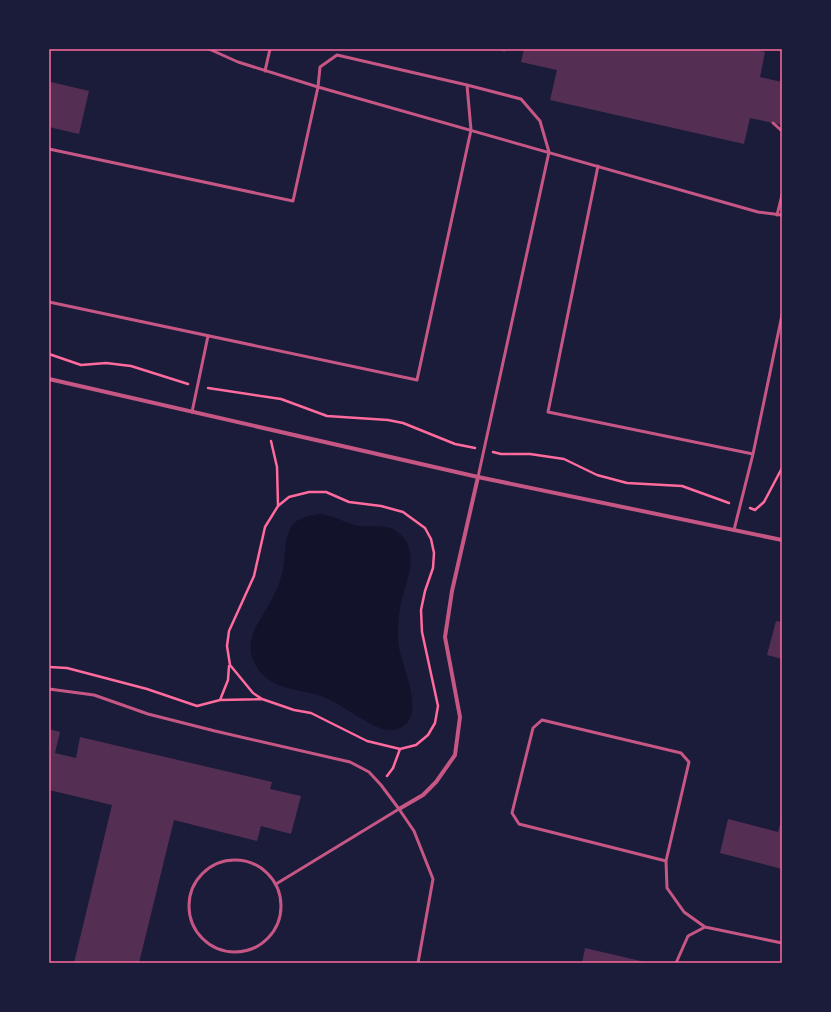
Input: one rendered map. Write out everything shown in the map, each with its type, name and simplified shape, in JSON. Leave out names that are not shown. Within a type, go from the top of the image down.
[{"type":"street","points":[[49,379],[478,477],[782,540]]},
{"type":"street","points":[[399,808],[427,790],[436,782],[455,756],[460,717],[445,637],[452,591],[478,477]]},
{"type":"lane","points":[[209,49],[265,71],[318,87],[758,212],[782,215]]},
{"type":"lane","points":[[265,71],[270,49]]},
{"type":"lane","points":[[49,149],[293,201],[318,87],[320,67],[337,55],[467,85],[521,100],[540,121],[549,152],[478,477]]},
{"type":"lane","points":[[49,302],[417,380],[471,130],[467,85]]},
{"type":"lane","points":[[773,123],[782,131]]},
{"type":"lane","points":[[598,166],[548,412],[753,454]]},
{"type":"lane","points":[[777,214],[782,195]]},
{"type":"lane","points":[[734,530],[753,454],[782,316]]},
{"type":"lane","points":[[192,412],[208,336]]},
{"type":"lane","points":[[49,689],[94,695],[148,714],[350,762],[369,772],[399,808],[414,831],[433,878],[418,963]]},
{"type":"lane","points":[[666,861],[519,824],[512,813],[533,728],[542,720],[681,753],[689,762],[666,861],[667,888],[684,912],[705,927],[782,943]]},
{"type":"lane","points":[[276,884],[399,808]]},
{"type":"lane","points":[[238,859],[253,863],[267,871],[276,884],[281,898],[281,913],[272,933],[255,948],[241,952],[226,951],[212,946],[201,937],[193,924],[189,909],[190,893],[197,879],[208,868],[222,861],[238,859]]},
{"type":"lane","points":[[676,963],[688,936],[705,927]]},
{"type":"path","points":[[49,354],[81,365],[106,363],[131,366],[197,386],[282,399],[327,416],[388,420],[403,423],[455,444],[501,454],[530,454],[564,458],[597,475],[627,483],[682,486],[755,510],[764,502],[782,468]]},
{"type":"path","points":[[268,430],[277,467],[278,506]]},
{"type":"path","points":[[49,667],[67,668],[147,689],[197,706],[220,700],[262,699],[311,713],[367,741],[400,749],[416,744],[428,735],[434,723],[438,706],[422,632],[421,610],[425,591],[433,568],[434,553],[425,528],[416,519],[403,512],[381,506],[349,502],[326,492],[308,492],[296,495],[290,497],[278,506],[265,527],[254,576],[228,631],[227,646],[230,665],[228,680],[220,700]]},
{"type":"path","points":[[230,665],[253,693],[262,699]]},
{"type":"path","points":[[381,785],[393,768],[400,749]]},
{"type":"shaded area","points":[[321,514],[355,525],[391,528],[401,535],[407,544],[411,563],[401,605],[398,636],[399,648],[411,690],[412,712],[409,721],[397,729],[382,729],[326,698],[288,688],[270,681],[256,666],[252,658],[252,636],[279,583],[283,569],[286,540],[290,529],[295,522],[299,520],[308,516]]},
{"type":"building","points":[[495,49],[505,49],[505,52]]},
{"type":"building","points":[[524,49],[751,49],[765,52],[760,77],[782,82],[782,125],[750,118],[744,144],[550,100],[557,70],[521,62]]},
{"type":"building","points":[[51,82],[89,91],[79,134],[49,127],[49,89]]},
{"type":"building","points":[[776,621],[782,622],[782,659],[767,655]]},
{"type":"building","points":[[49,729],[60,732],[55,753],[76,758],[80,737],[272,782],[270,789],[301,796],[291,834],[261,826],[257,841],[174,820],[139,963],[74,963],[112,805],[49,790]]},
{"type":"building","points":[[782,818],[782,869],[720,853],[728,819],[778,832]]},
{"type":"building","points":[[585,948],[645,962],[645,963],[582,963]]}]
